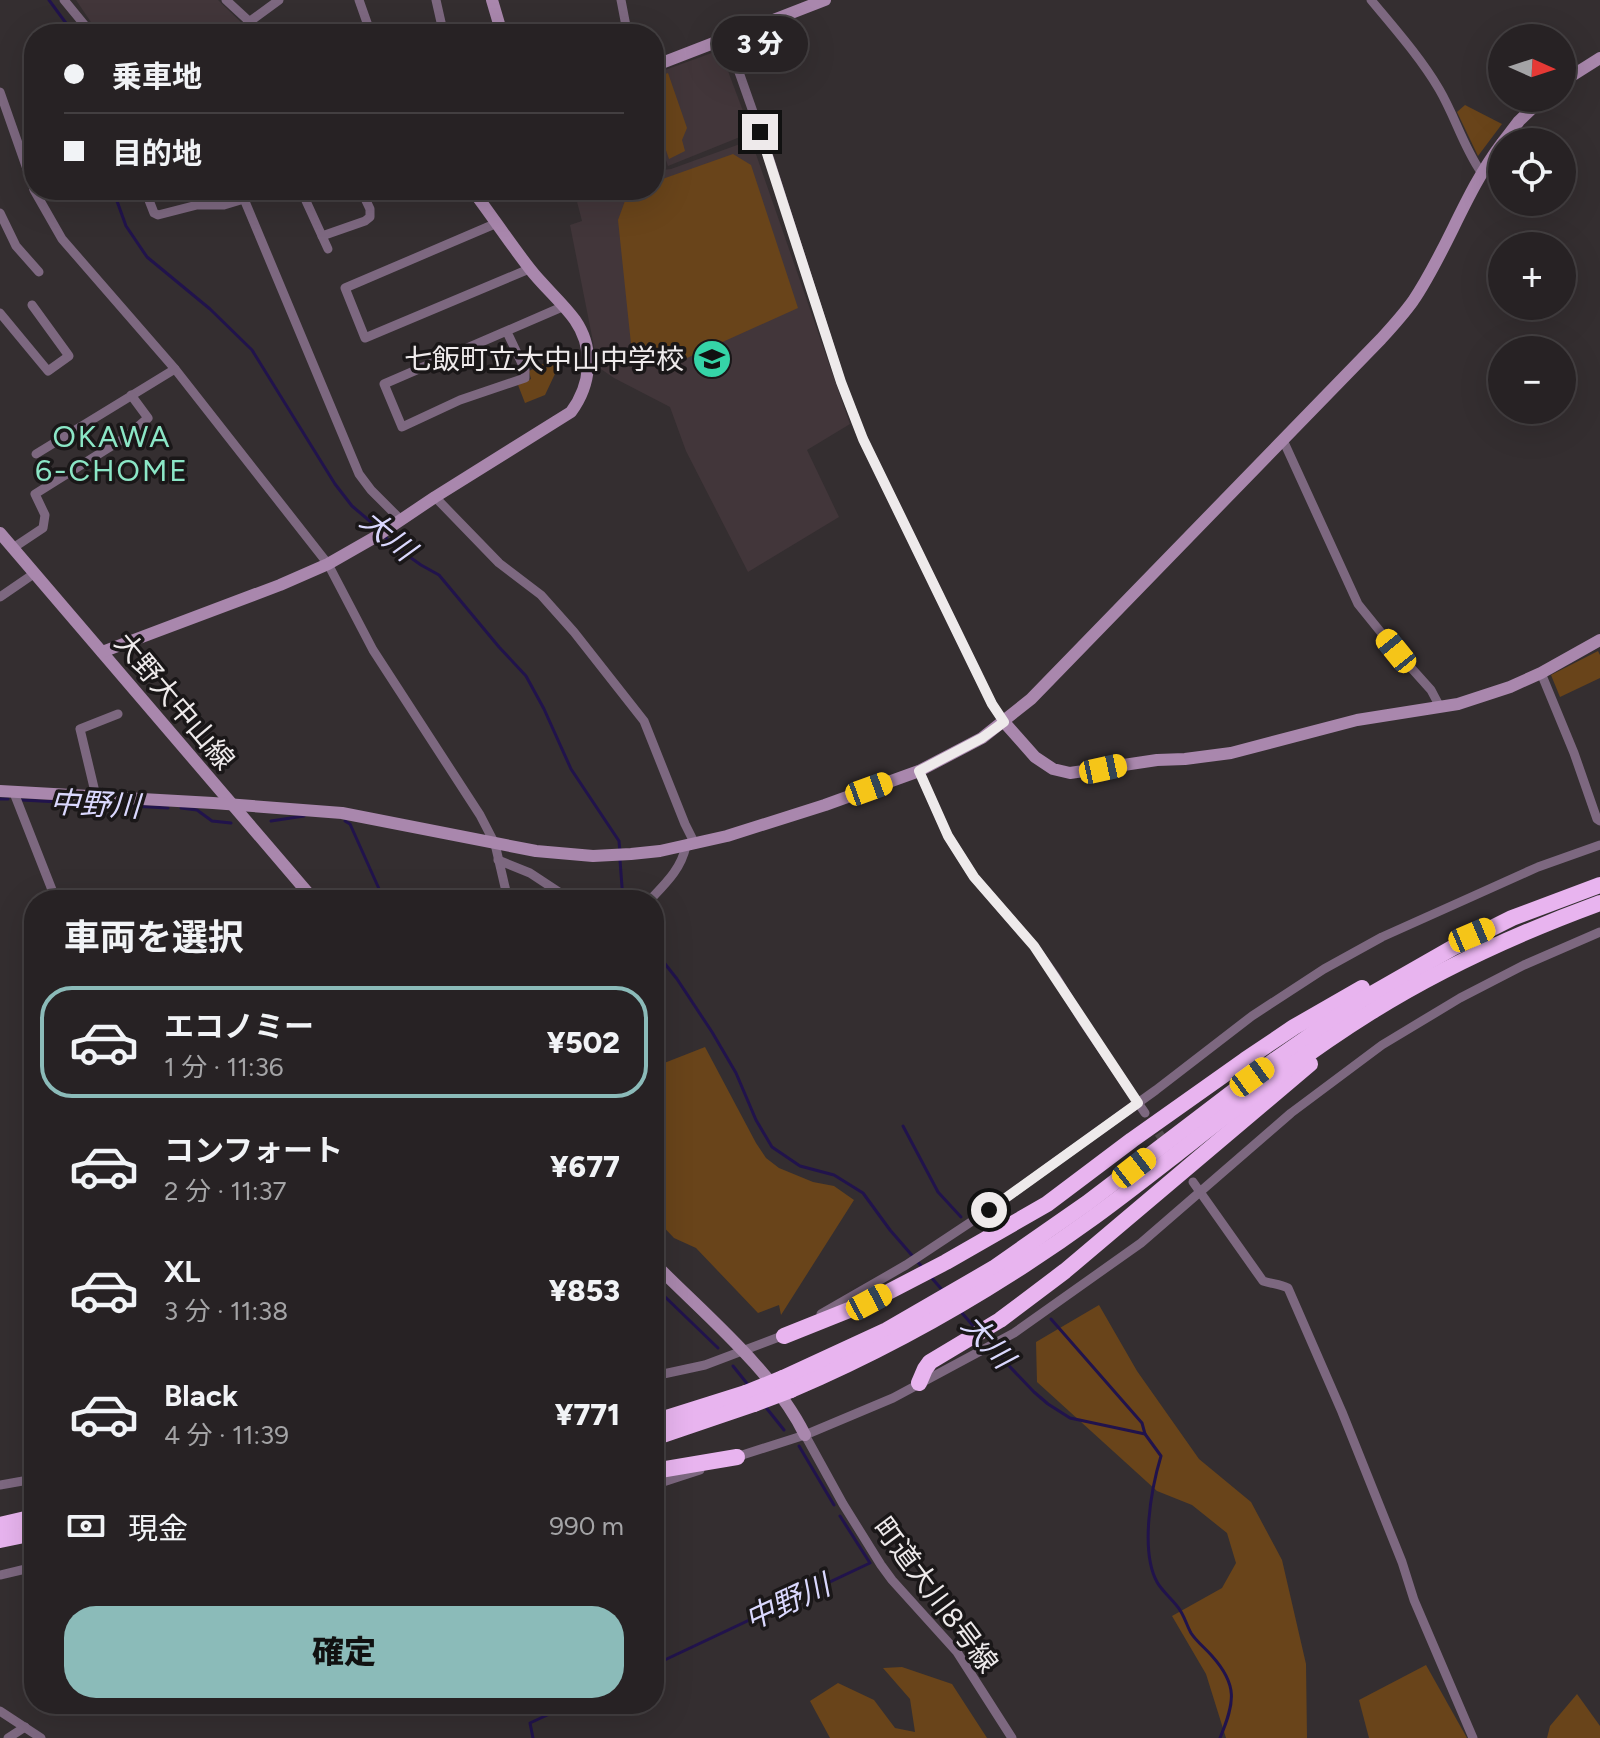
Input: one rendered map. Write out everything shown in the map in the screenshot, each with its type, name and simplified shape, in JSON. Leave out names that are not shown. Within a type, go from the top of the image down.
[{"type":"highway","points":[[784,1336],[869,1302],[912,1270],[946,1262],[1047,1204],[1132,1140],[1294,1027],[1393,971],[1512,918],[1600,885]]},
{"type":"highway","points":[[664,1434],[787,1384],[887,1330],[945,1306],[1097,1215],[1280,1073],[1370,1012],[1420,982],[1537,928],[1600,903]]},
{"type":"highway","points":[[973,1290],[1272,1062],[1363,999],[1512,918]]},
{"type":"highway","points":[[919,1383],[930,1362],[1000,1320],[1065,1271],[1304,1068],[1420,982]]},
{"type":"highway","points":[[664,1420],[750,1398]]},
{"type":"highway","points":[[664,1469],[737,1457]]},
{"type":"highway","points":[[0,1525],[24,1520]]},
{"type":"highway","points":[[0,1540],[24,1535]]},
{"type":"street","points":[[64,0],[84,24]]},
{"type":"street","points":[[226,0],[251,24]]},
{"type":"street","points":[[249,22],[279,0]]},
{"type":"street","points":[[359,0],[367,24]]},
{"type":"street","points":[[436,0],[441,24]]},
{"type":"street","points":[[492,0],[499,24]]},
{"type":"street","points":[[621,0],[626,24]]},
{"type":"street","points":[[1371,0],[1440,90],[1470,156],[1481,172]]},
{"type":"street","points":[[664,62],[816,1]]},
{"type":"street","points":[[727,38],[770,160],[841,382],[863,439],[992,704],[1035,757],[1053,769],[1070,773],[1231,753],[1357,720],[1458,704],[1510,687],[1600,640]]},
{"type":"street","points":[[1576,73],[1600,58]]},
{"type":"street","points":[[0,92],[24,161]]},
{"type":"street","points":[[1514,128],[1528,112]]},
{"type":"street","points":[[0,791],[342,813],[495,844],[569,855],[612,855],[690,845],[727,836],[919,771],[982,738],[1031,699],[1381,339],[1412,302],[1488,162]]},
{"type":"street","points":[[40,200],[62,239],[175,369],[328,564],[373,650],[480,815],[495,844],[506,890]]},
{"type":"street","points":[[149,200],[158,215],[197,205],[224,205],[241,200]]},
{"type":"street","points":[[244,200],[359,474],[397,523]]},
{"type":"street","points":[[306,200],[328,249]]},
{"type":"street","points":[[322,236],[370,217],[366,200]]},
{"type":"street","points":[[102,652],[328,564],[571,412],[586,384],[589,359],[583,336],[574,319],[529,269],[485,200]]},
{"type":"street","points":[[0,213],[16,246],[39,272]]},
{"type":"street","points":[[497,223],[345,288],[365,338],[529,269]]},
{"type":"street","points":[[0,313],[48,371],[69,356],[32,305]]},
{"type":"street","points":[[507,332],[525,370],[525,378],[460,400],[402,427],[384,384],[562,307]]},
{"type":"street","points":[[36,454],[175,369]]},
{"type":"street","points":[[13,548],[43,528],[45,515],[35,494],[126,437],[148,418],[131,395]]},
{"type":"street","points":[[1283,440],[1358,604],[1431,690],[1440,707]]},
{"type":"street","points":[[435,497],[499,563],[541,595],[644,721],[685,824],[690,845],[675,873],[659,890]]},
{"type":"street","name":"大野大中山線","points":[[1,536],[305,890]]},
{"type":"street","points":[[0,597],[35,573]]},
{"type":"street","points":[[1541,673],[1600,821]]},
{"type":"street","points":[[96,796],[80,729],[118,714]]},
{"type":"street","points":[[919,771],[948,836],[974,877],[1034,946],[1145,1113]]},
{"type":"street","points":[[14,793],[52,890]]},
{"type":"street","points":[[912,1270],[932,1248],[1138,1103],[1252,1016],[1324,969],[1382,937],[1538,867],[1600,845]]},
{"type":"street","points":[[498,860],[530,873],[556,890]]},
{"type":"street","points":[[664,1482],[805,1435],[893,1398],[988,1349],[1141,1243],[1291,1113],[1382,1045],[1471,991],[1600,932]]},
{"type":"street","points":[[1193,1182],[1263,1281],[1288,1288],[1342,1412],[1414,1600],[1473,1738]]},
{"type":"street","points":[[664,1273],[743,1352],[774,1388],[805,1435]]},
{"type":"street","points":[[664,1374],[705,1365],[784,1336]]},
{"type":"street","name":"町道大川8号線","points":[[805,1435],[881,1565],[957,1652],[1012,1738]]},
{"type":"street","points":[[0,1485],[24,1481]]},
{"type":"street","points":[[0,1575],[24,1569]]},
{"type":"street","points":[[0,1711],[41,1738]]},
{"type":"street","points":[[8,1738],[25,1727]]},
{"type":"shaded area","points":[[76,0],[218,0],[243,24],[92,24]]},
{"type":"shaded area","points":[[720,50],[749,127],[745,135],[668,166],[664,155],[664,70]]},
{"type":"shaded area","points":[[668,73],[687,128],[682,140],[685,151],[669,159],[664,145],[664,74]]},
{"type":"shaded area","points":[[1465,105],[1502,124],[1499,128],[1488,128],[1488,143],[1478,156],[1457,112]]},
{"type":"shaded area","name":"七飯町立大中山中学校","points":[[751,140],[850,424],[807,450],[839,517],[748,572],[686,451],[670,407],[598,367],[570,225],[582,221],[577,200],[664,200],[664,170]]},
{"type":"shaded area","points":[[733,154],[751,165],[798,308],[676,363],[646,356],[631,344],[618,220],[625,200],[664,200],[664,178]]},
{"type":"shaded area","points":[[561,355],[562,359],[545,395],[525,403],[518,385],[531,379],[529,371]]},
{"type":"shaded area","points":[[1598,651],[1600,678],[1560,697],[1551,675]]},
{"type":"shaded area","points":[[705,1047],[766,1158],[779,1168],[813,1182],[834,1186],[854,1200],[781,1315],[779,1305],[758,1313],[696,1248],[674,1238],[664,1228],[664,1063]]},
{"type":"shaded area","points":[[1099,1305],[1137,1371],[1199,1459],[1251,1502],[1282,1560],[1306,1664],[1307,1738],[1226,1738],[1206,1674],[1172,1616],[1222,1588],[1236,1563],[1227,1533],[1192,1505],[1157,1491],[1037,1382],[1036,1342]]},
{"type":"shaded area","points":[[1426,1665],[1467,1738],[1369,1738],[1359,1700]]},
{"type":"shaded area","points":[[902,1667],[952,1684],[987,1738],[830,1738],[810,1701],[838,1683],[874,1700],[895,1728],[915,1732],[910,1699],[883,1668]]},
{"type":"shaded area","points":[[1577,1694],[1600,1726],[1600,1738],[1547,1738],[1550,1726]]},
{"type":"waterway","name":"大川","points":[[49,0],[67,24]]},
{"type":"waterway","name":"大川","points":[[117,200],[126,226],[147,257],[210,309],[252,350],[335,484],[352,506],[378,528]]},
{"type":"waterway","name":"大川","points":[[383,534],[390,543],[439,575],[526,676],[571,769],[619,841],[620,852]]},
{"type":"waterway","name":"中野川","points":[[0,799],[8,799]]},
{"type":"waterway","name":"中野川","points":[[22,800],[168,808]]},
{"type":"waterway","name":"中野川","points":[[181,808],[197,810],[212,821],[231,823]]},
{"type":"waterway","name":"中野川","points":[[271,821],[304,816]]},
{"type":"waterway","name":"中野川","points":[[345,821],[350,824],[380,890]]},
{"type":"waterway","name":"大川","points":[[620,860],[622,890]]},
{"type":"waterway","name":"大川","points":[[664,963],[712,1032],[772,1147],[800,1166],[834,1175],[863,1193],[923,1268]]},
{"type":"waterway","points":[[903,1126],[938,1192],[961,1217]]},
{"type":"waterway","name":"大川","points":[[930,1276],[944,1292]]},
{"type":"waterway","name":"中野川","points":[[664,1296],[718,1348]]},
{"type":"waterway","name":"大川","points":[[962,1313],[975,1328]]},
{"type":"waterway","points":[[1051,1319],[1142,1423],[1145,1434]]},
{"type":"waterway","name":"大川","points":[[993,1349],[1048,1404],[1070,1418],[1145,1434],[1161,1456],[1149,1520],[1152,1569],[1193,1636],[1220,1666],[1230,1685],[1231,1704],[1220,1738]]},
{"type":"waterway","name":"中野川","points":[[733,1366],[749,1386]]},
{"type":"waterway","name":"中野川","points":[[764,1405],[784,1430]]},
{"type":"waterway","name":"中野川","points":[[799,1446],[834,1505]]},
{"type":"waterway","name":"中野川","points":[[664,1660],[870,1563],[840,1516]]},
{"type":"waterway","name":"中野川","points":[[533,1738],[530,1723],[549,1714]]},
{"type":"tunnel","points":[[1151,1122],[1186,1173]]},
{"type":"place","name":"七飯町立大中山中学校","points":[[712,359]]},
{"type":"district","name":"OKAWA 6-CHOME","points":[[112,453]]},
{"type":"route","points":[[760,132],[841,382],[863,439],[992,704],[1004,722],[956,753],[919,771],[948,836],[974,877],[1034,946],[1138,1103],[989,1210]]}]
